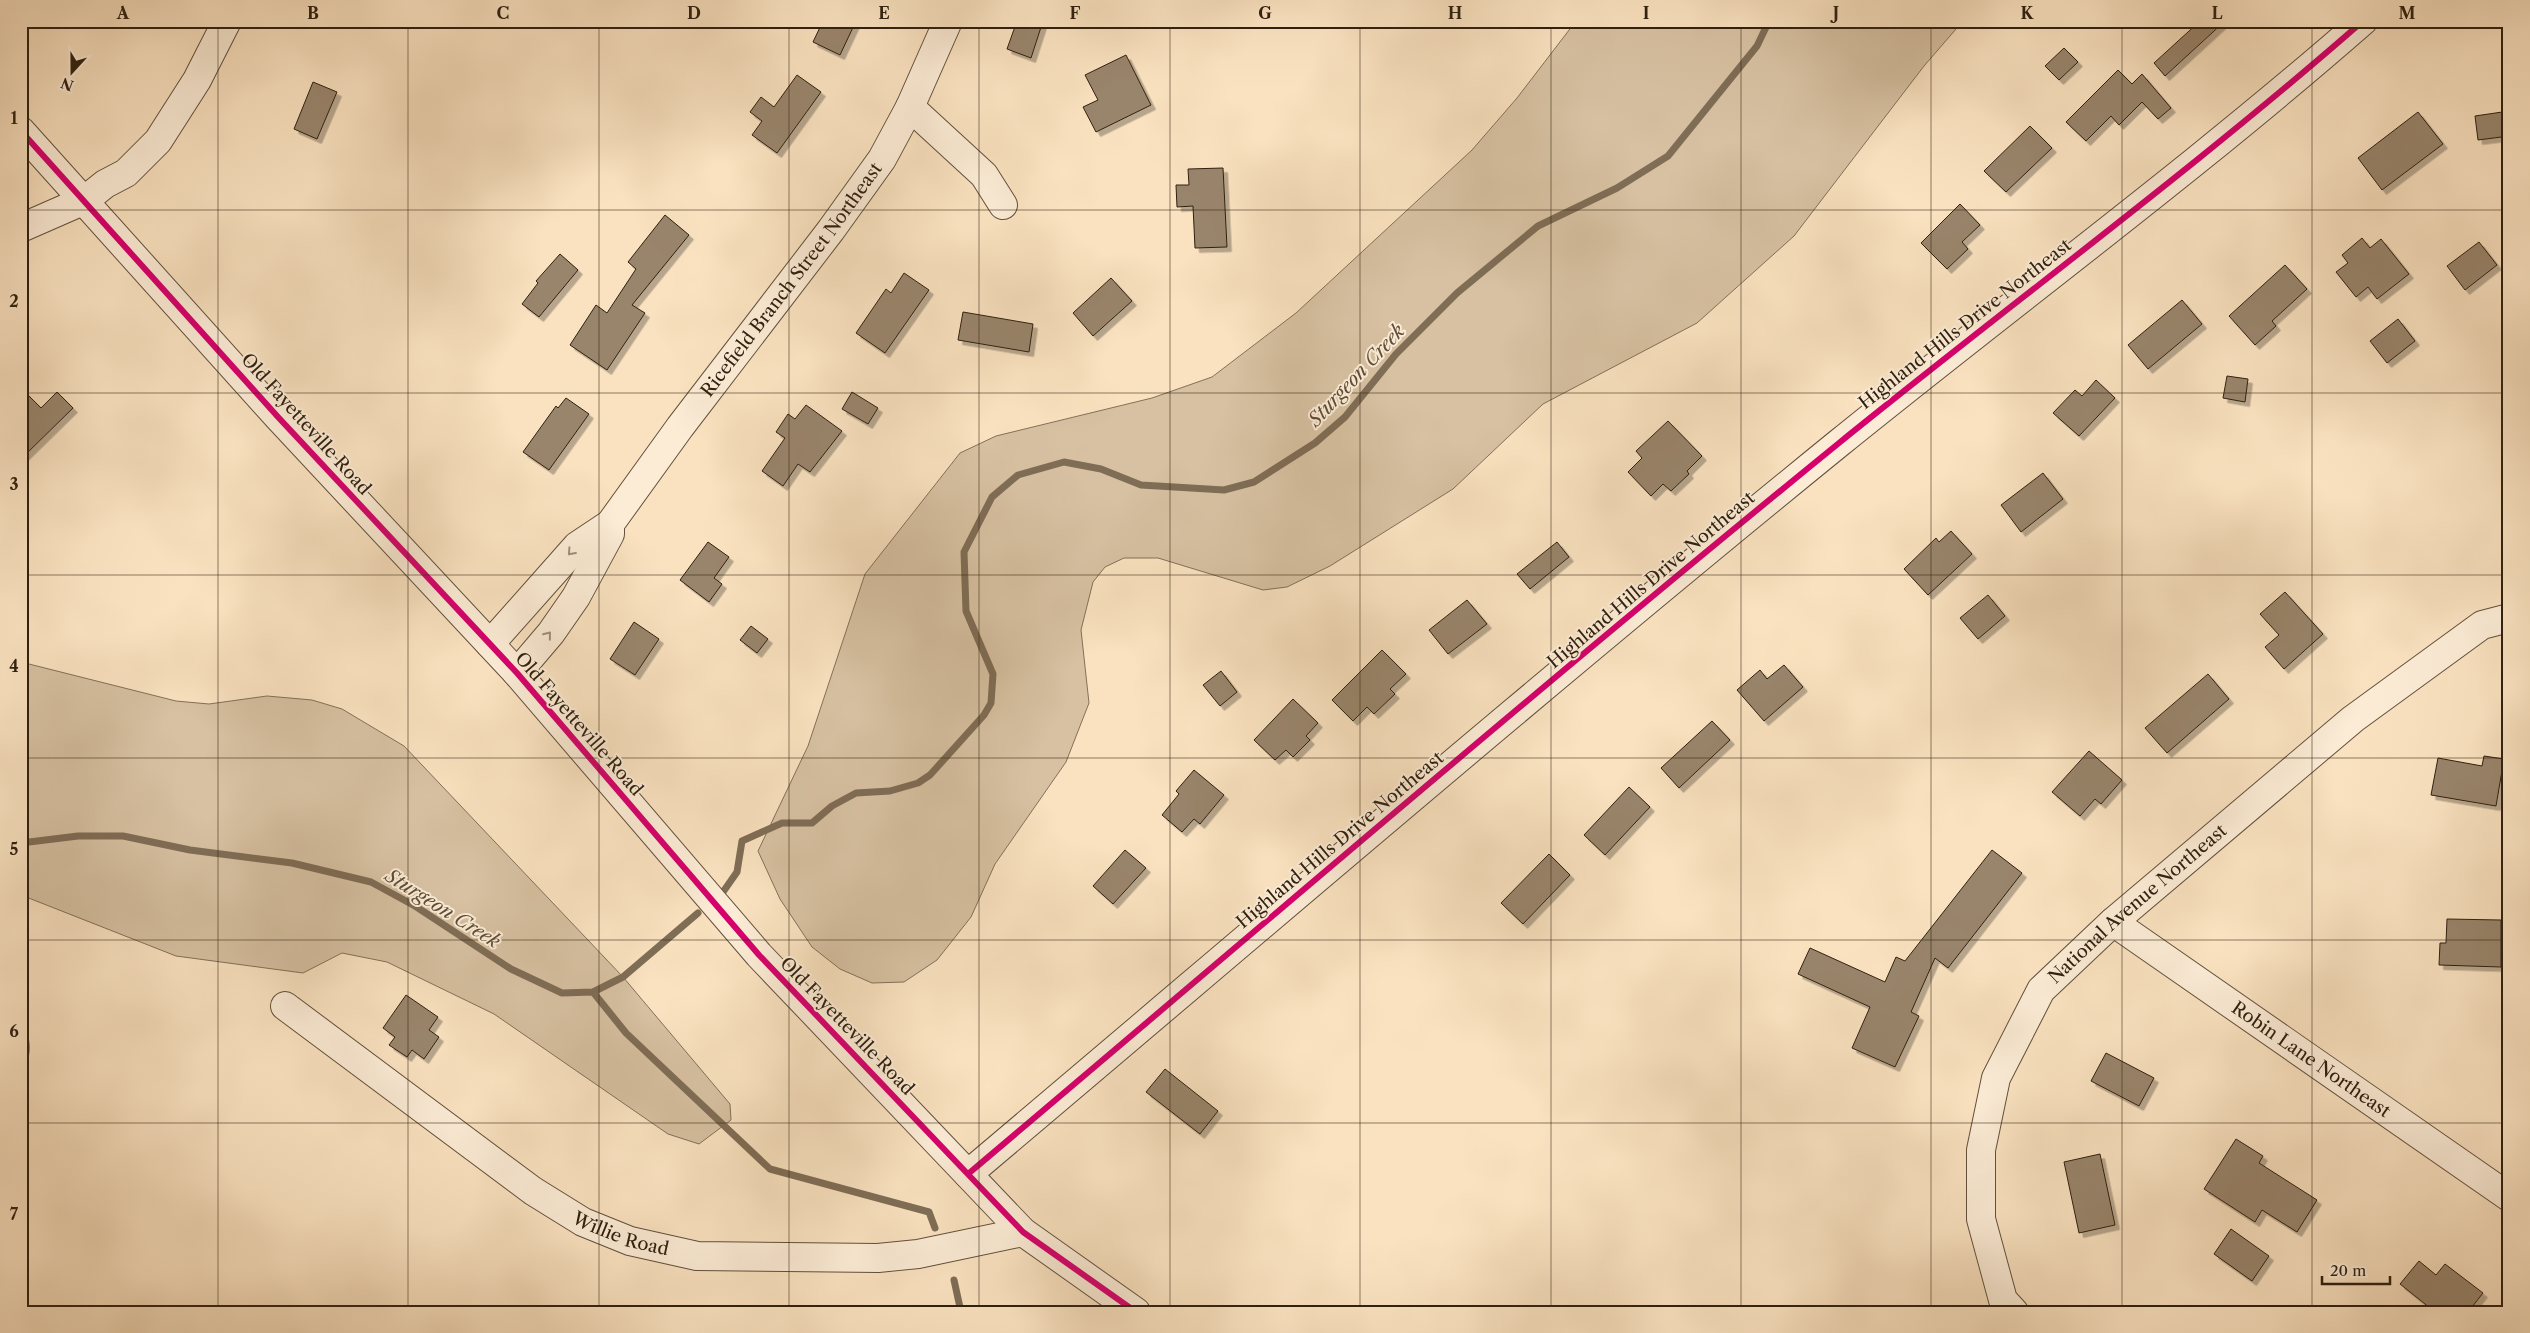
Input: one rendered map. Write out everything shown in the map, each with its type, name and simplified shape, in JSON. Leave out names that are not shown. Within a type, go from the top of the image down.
[{"type":"street","points":[[21,228],[85,200],[105,184],[126,173],[158,141],[197,80],[227,21]]},
{"type":"street","name":"Ricefield Branch Street Northeast","points":[[490,644],[576,546],[610,524],[680,427],[831,230],[882,159],[910,107],[948,21]]},
{"type":"street","name":"Highland Hills Drive Northeast","points":[[968,1174],[1474,746],[1831,450],[2286,88],[2363,21]]},
{"type":"street","points":[[910,107],[984,175],[1003,206]]},
{"type":"street","name":"Old Fayetteville Road","points":[[21,130],[278,417],[516,673],[759,955],[1023,1232],[1136,1312]]},
{"type":"street","name":"Ricefield Branch Street Northeast","points":[[516,673],[551,633],[576,597],[610,534],[610,524]]},
{"type":"street","name":"National Avenue Northeast","points":[[2014,1312],[2003,1300],[1981,1219],[1981,1150],[1996,1078],[2041,990],[2113,922],[2354,718],[2482,625],[2509,618]]},
{"type":"street","name":"Robin Lane Northeast","points":[[2113,922],[2509,1197]]},
{"type":"street","name":"Willie Road","points":[[285,1006],[533,1191],[583,1222],[630,1241],[697,1256],[878,1258],[918,1254],[1023,1232]]},
{"type":"shaded area","points":[[1576,21],[1963,21],[1924,66],[1794,236],[1697,323],[1543,404],[1453,489],[1330,566],[1287,587],[1263,590],[1158,558],[1124,558],[1105,567],[1093,582],[1081,630],[1089,703],[1066,762],[995,864],[971,917],[937,960],[904,982],[872,983],[840,969],[812,947],[780,899],[758,851],[808,746],[865,574],[960,453],[996,436],[1152,398],[1212,377],[1296,313],[1472,150],[1517,98]]},
{"type":"shaded area","points":[[21,662],[176,701],[209,704],[267,696],[312,700],[342,709],[404,746],[623,977],[730,1104],[731,1120],[699,1144],[668,1134],[494,1014],[387,962],[342,953],[303,973],[176,956],[21,895]]},
{"type":"shaded area","points":[[21,1020],[29,1040],[29,1053],[21,1073]]},
{"type":"building","points":[[823,21],[856,21],[840,55],[813,42]]},
{"type":"building","points":[[1017,21],[1043,21],[1031,58],[1007,49]]},
{"type":"building","points":[[2200,21],[2225,21],[2165,76],[2154,63]]},
{"type":"building","points":[[2064,48],[2078,62],[2059,80],[2045,66]]},
{"type":"building","points":[[1126,55],[1151,105],[1096,132],[1083,107],[1098,100],[1085,75]]},
{"type":"building","points":[[2118,70],[2132,84],[2142,74],[2171,108],[2158,119],[2142,102],[2119,125],[2111,116],[2086,141],[2066,122]]},
{"type":"building","points":[[797,75],[821,92],[777,153],[752,135],[762,121],[750,112],[761,97],[774,107]]},
{"type":"building","points":[[313,82],[337,92],[317,139],[294,129]]},
{"type":"building","points":[[2509,111],[2509,136],[2478,140],[2475,116]]},
{"type":"building","points":[[2418,112],[2443,144],[2382,190],[2358,158]]},
{"type":"building","points":[[2030,126],[2052,148],[2006,192],[1984,171]]},
{"type":"building","points":[[1223,168],[1227,247],[1195,248],[1193,206],[1177,207],[1176,185],[1189,185],[1188,169]]},
{"type":"building","points":[[1960,204],[1980,225],[1962,242],[1968,249],[1947,269],[1921,243]]},
{"type":"building","points":[[665,215],[689,235],[632,305],[645,313],[607,370],[570,345],[596,305],[607,313],[636,269],[628,262]]},
{"type":"building","points":[[2362,238],[2370,248],[2381,239],[2409,274],[2377,299],[2368,287],[2356,297],[2336,272],[2348,263],[2342,255]]},
{"type":"building","points":[[2479,242],[2497,265],[2465,290],[2447,266]]},
{"type":"building","points":[[560,254],[578,270],[539,317],[522,304],[538,283],[536,281]]},
{"type":"building","points":[[2285,265],[2307,289],[2272,321],[2276,326],[2255,345],[2229,316]]},
{"type":"building","points":[[904,273],[929,290],[885,353],[856,333],[886,289],[891,293]]},
{"type":"building","points":[[1111,278],[1132,301],[1093,336],[1073,313]]},
{"type":"building","points":[[2182,300],[2202,324],[2148,369],[2128,345]]},
{"type":"building","points":[[963,312],[1033,324],[1029,352],[958,340]]},
{"type":"building","points":[[2398,319],[2415,341],[2387,363],[2370,341]]},
{"type":"building","points":[[2227,376],[2248,379],[2245,402],[2223,398]]},
{"type":"building","points":[[2096,380],[2115,398],[2079,436],[2053,413],[2075,390],[2082,396]]},
{"type":"building","points":[[21,388],[41,408],[57,392],[73,408],[21,459]]},
{"type":"building","points":[[852,392],[878,408],[868,424],[842,409]]},
{"type":"building","points":[[566,398],[589,414],[549,470],[523,452],[556,406],[558,408]]},
{"type":"building","points":[[806,405],[842,431],[810,472],[798,464],[783,486],[762,471],[785,438],[776,432],[788,414],[795,419]]},
{"type":"building","points":[[1668,421],[1702,456],[1687,471],[1689,474],[1671,491],[1663,484],[1651,496],[1628,472],[1642,458],[1636,451]]},
{"type":"building","points":[[2043,473],[2063,499],[2021,532],[2001,505]]},
{"type":"building","points":[[1951,531],[1972,554],[1928,595],[1904,569],[1936,538],[1939,542]]},
{"type":"building","points":[[708,542],[729,557],[714,578],[722,584],[709,602],[680,580]]},
{"type":"building","points":[[1557,542],[1569,557],[1530,589],[1517,574]]},
{"type":"building","points":[[2285,592],[2323,634],[2284,669],[2265,647],[2279,635],[2260,614]]},
{"type":"building","points":[[1988,595],[2005,616],[1978,639],[1960,618]]},
{"type":"building","points":[[1467,600],[1487,624],[1448,654],[1429,630]]},
{"type":"building","points":[[634,622],[659,639],[635,675],[610,659]]},
{"type":"building","points":[[751,626],[768,639],[757,653],[740,640]]},
{"type":"building","points":[[1382,650],[1406,674],[1390,689],[1395,694],[1374,714],[1367,707],[1353,721],[1332,700]]},
{"type":"building","points":[[1784,665],[1803,687],[1764,721],[1737,690],[1760,670],[1767,679]]},
{"type":"building","points":[[1221,671],[1237,692],[1220,706],[1203,685]]},
{"type":"building","points":[[2208,674],[2229,699],[2167,753],[2145,728]]},
{"type":"building","points":[[1293,699],[1318,723],[1306,736],[1310,740],[1293,757],[1286,750],[1275,760],[1254,740]]},
{"type":"building","points":[[1712,721],[1730,740],[1679,788],[1661,768]]},
{"type":"building","points":[[2089,751],[2122,780],[2101,804],[2095,799],[2080,816],[2052,792]]},
{"type":"building","points":[[2484,756],[2504,759],[2496,806],[2431,795],[2438,758],[2482,766]]},
{"type":"building","points":[[1194,770],[1224,795],[1200,824],[1194,819],[1182,832],[1162,815],[1179,794],[1176,791]]},
{"type":"building","points":[[1629,787],[1650,807],[1605,855],[1584,835]]},
{"type":"building","points":[[1125,850],[1146,868],[1113,904],[1093,886]]},
{"type":"building","points":[[1992,850],[2022,873],[1948,968],[1935,958],[1911,1012],[1919,1016],[1895,1067],[1852,1048],[1870,1007],[1798,974],[1810,948],[1885,982],[1896,957],[1905,961]]},
{"type":"building","points":[[1549,854],[1570,875],[1523,924],[1501,903]]},
{"type":"building","points":[[2447,919],[2501,920],[2501,967],[2439,965],[2440,943],[2446,943]]},
{"type":"building","points":[[406,995],[438,1017],[429,1030],[439,1037],[424,1059],[412,1050],[407,1057],[389,1045],[395,1037],[383,1028]]},
{"type":"building","points":[[2106,1053],[2154,1078],[2139,1106],[2091,1081]]},
{"type":"building","points":[[1165,1069],[1218,1111],[1200,1134],[1146,1092]]},
{"type":"building","points":[[2236,1139],[2263,1156],[2259,1163],[2317,1200],[2297,1232],[2262,1210],[2255,1222],[2204,1189]]},
{"type":"building","points":[[2100,1154],[2115,1225],[2079,1233],[2064,1162]]},
{"type":"building","points":[[2231,1229],[2269,1256],[2252,1281],[2214,1254]]},
{"type":"building","points":[[2419,1261],[2436,1275],[2445,1264],[2483,1293],[2468,1312],[2435,1312],[2400,1284]]},
{"type":"waterway","name":"Sturgeon Creek","points":[[723,892],[737,872],[742,841],[782,823],[812,823],[832,806],[856,793],[890,791],[918,783],[930,775],[984,715],[991,703],[993,674],[966,611],[964,552],[992,497],[1018,475],[1064,462],[1101,469],[1141,485],[1224,490],[1254,482],[1315,443],[1345,417],[1396,354],[1457,293],[1538,226],[1617,188],[1668,156],[1757,46],[1769,21]]},
{"type":"waterway","name":"Sturgeon Creek","points":[[21,843],[78,836],[123,836],[190,850],[292,863],[371,882],[415,906],[511,969],[562,993],[593,992],[623,977],[698,913]]},
{"type":"waterway","points":[[593,992],[626,1033],[770,1169],[929,1212],[935,1228]]},
{"type":"waterway","points":[[954,1280],[961,1312]]},
{"type":"cycle path","points":[[968,1174],[1510,715],[1729,533],[1905,390],[2234,130],[2363,21]]},
{"type":"cycle path","points":[[21,131],[278,417],[517,673],[759,955],[1023,1232],[1136,1312]]}]
